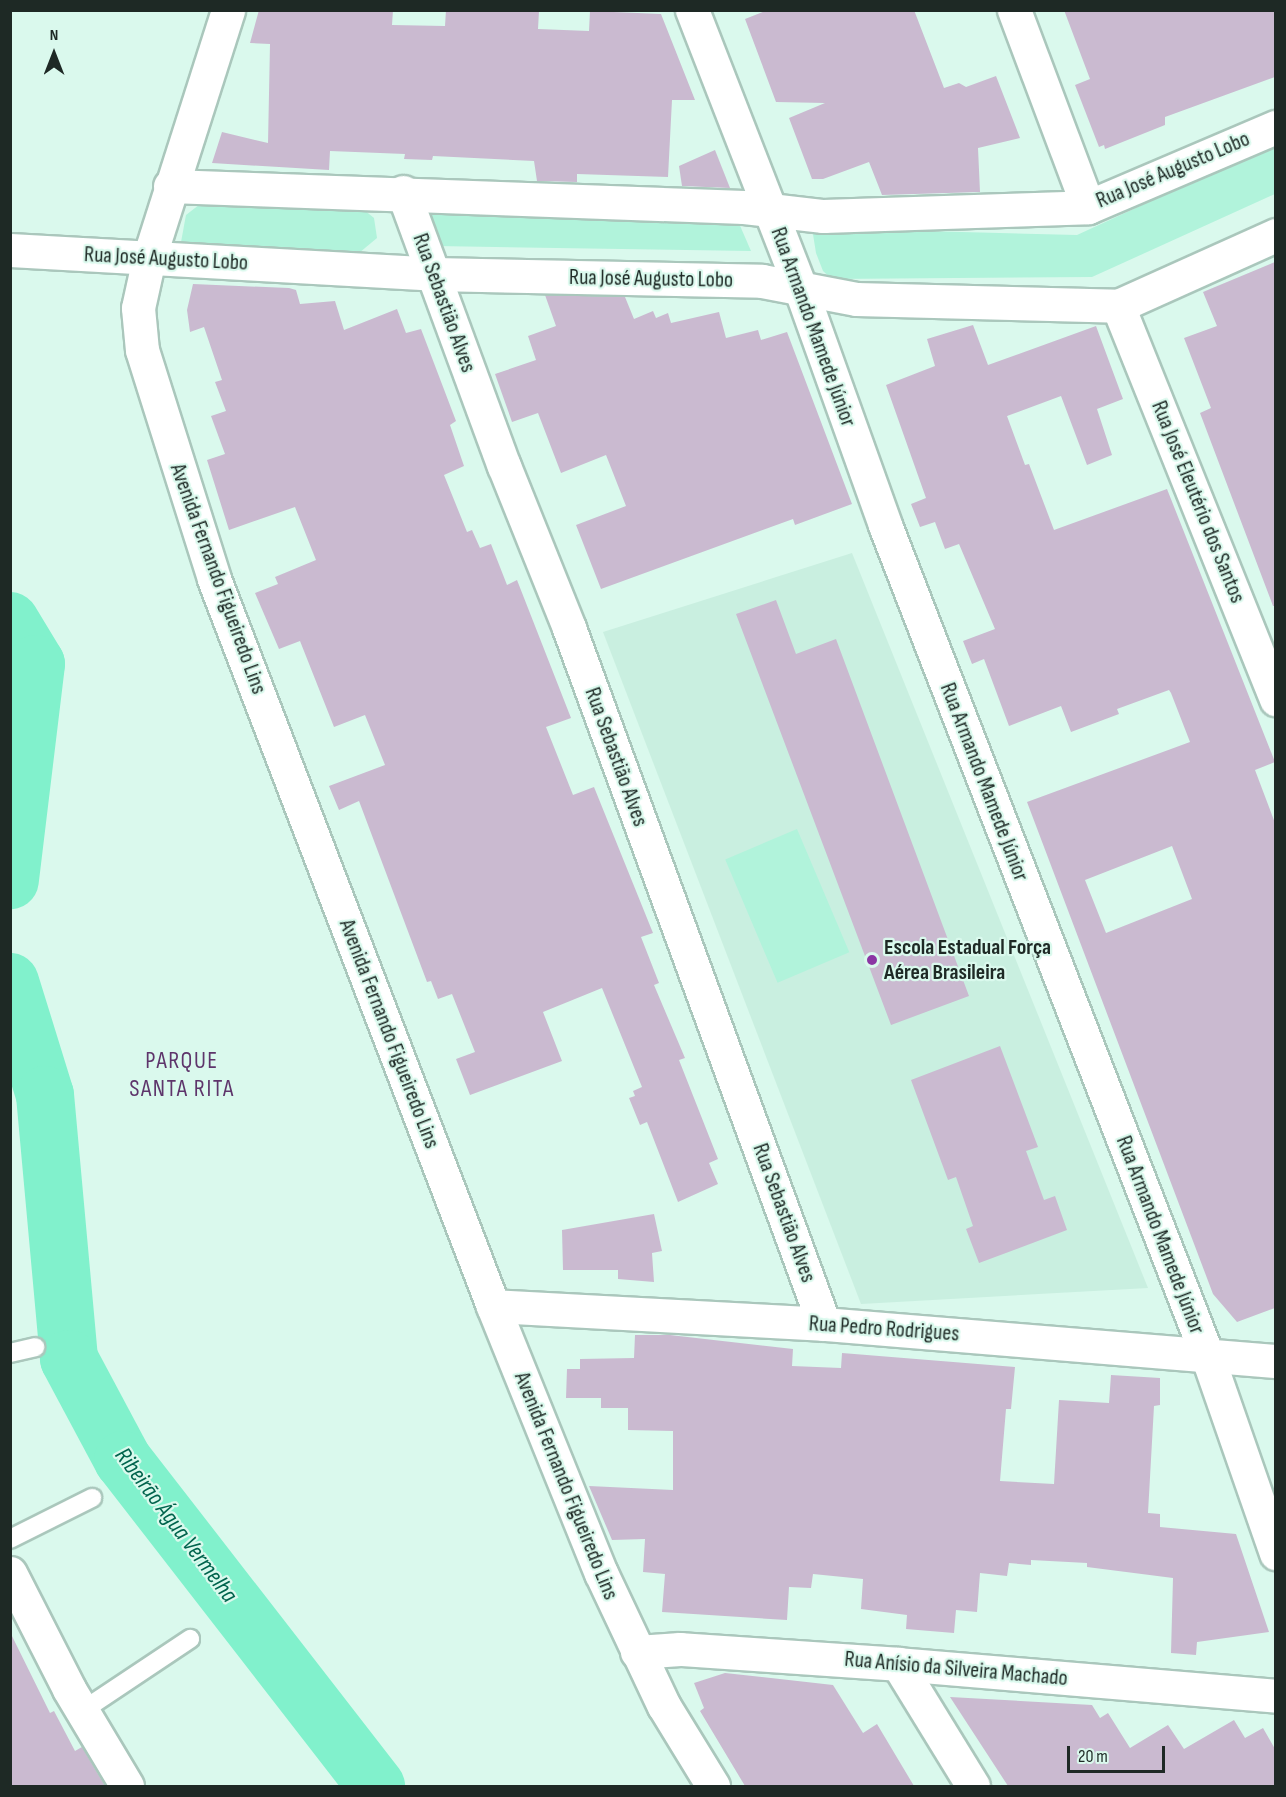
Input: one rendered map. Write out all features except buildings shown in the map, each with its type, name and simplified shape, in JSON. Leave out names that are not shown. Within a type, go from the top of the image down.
[{"type":"street","name":"Avenida Fernando Figueiredo Lins","points":[[228,10],[170,186],[149,258],[138,308],[142,350],[211,567],[493,1306],[601,1573],[637,1652],[713,1786]]},
{"type":"street","name":"Rua Armando Mamede Júnior","points":[[692,10],[801,290],[885,525],[1207,1355],[1275,1554]]},
{"type":"street","points":[[1014,10],[1088,207]]},
{"type":"street","name":"Rua José Augusto Lobo","points":[[170,186],[403,192],[769,210],[823,216],[1088,207],[1275,127]]},
{"type":"street","name":"Rua Sebastião Alves","points":[[403,192],[504,466],[569,628],[824,1324]]},
{"type":"street","name":"Rua José Augusto Lobo","points":[[10,250],[434,274],[762,282],[856,299],[1118,306],[1275,235]]},
{"type":"street","name":"Rua José Eleutério dos Santos","points":[[1118,306],[1275,700]]},
{"type":"street","name":"Rua Pedro Rodrigues","points":[[493,1306],[824,1324],[1275,1361]]},
{"type":"street","points":[[10,1573],[82,1711],[127,1786]]},
{"type":"street","name":"Rua Anísio da Silveira Machado","points":[[637,1652],[680,1649],[898,1664],[1275,1696]]},
{"type":"street","points":[[898,1664],[973,1786]]},
{"type":"lane","points":[[10,1353],[35,1347]]},
{"type":"lane","points":[[10,1539],[92,1498]]},
{"type":"lane","points":[[82,1711],[190,1639]]},
{"type":"shaded area","name":"Escola Estadual Força Aérea Brasileira","points":[[852,553],[1148,1288],[861,1304],[603,632]]},
{"type":"green space","points":[[1275,144],[1275,194],[1092,277],[832,279],[823,271],[816,253],[812,228],[1077,235]]},
{"type":"green space","points":[[204,201],[363,209],[374,218],[377,238],[359,253],[181,242],[186,215]]},
{"type":"green space","points":[[434,208],[738,221],[751,251],[436,246],[421,222]]},
{"type":"green space","points":[[797,829],[849,952],[778,983],[725,859]]},
{"type":"waterway","name":"Ribeirão Água Vermelha","points":[[10,621],[36,664],[10,880]]},
{"type":"waterway","name":"Ribeirão Água Vermelha","points":[[10,982],[45,1095],[69,1359],[123,1460],[376,1786]]},
{"type":"place","name":"Escola Estadual Força Aérea Brasileira","points":[[872,960]]},
{"type":"district","name":"PARQUE SANTA RITA","points":[[182,1075]]}]
